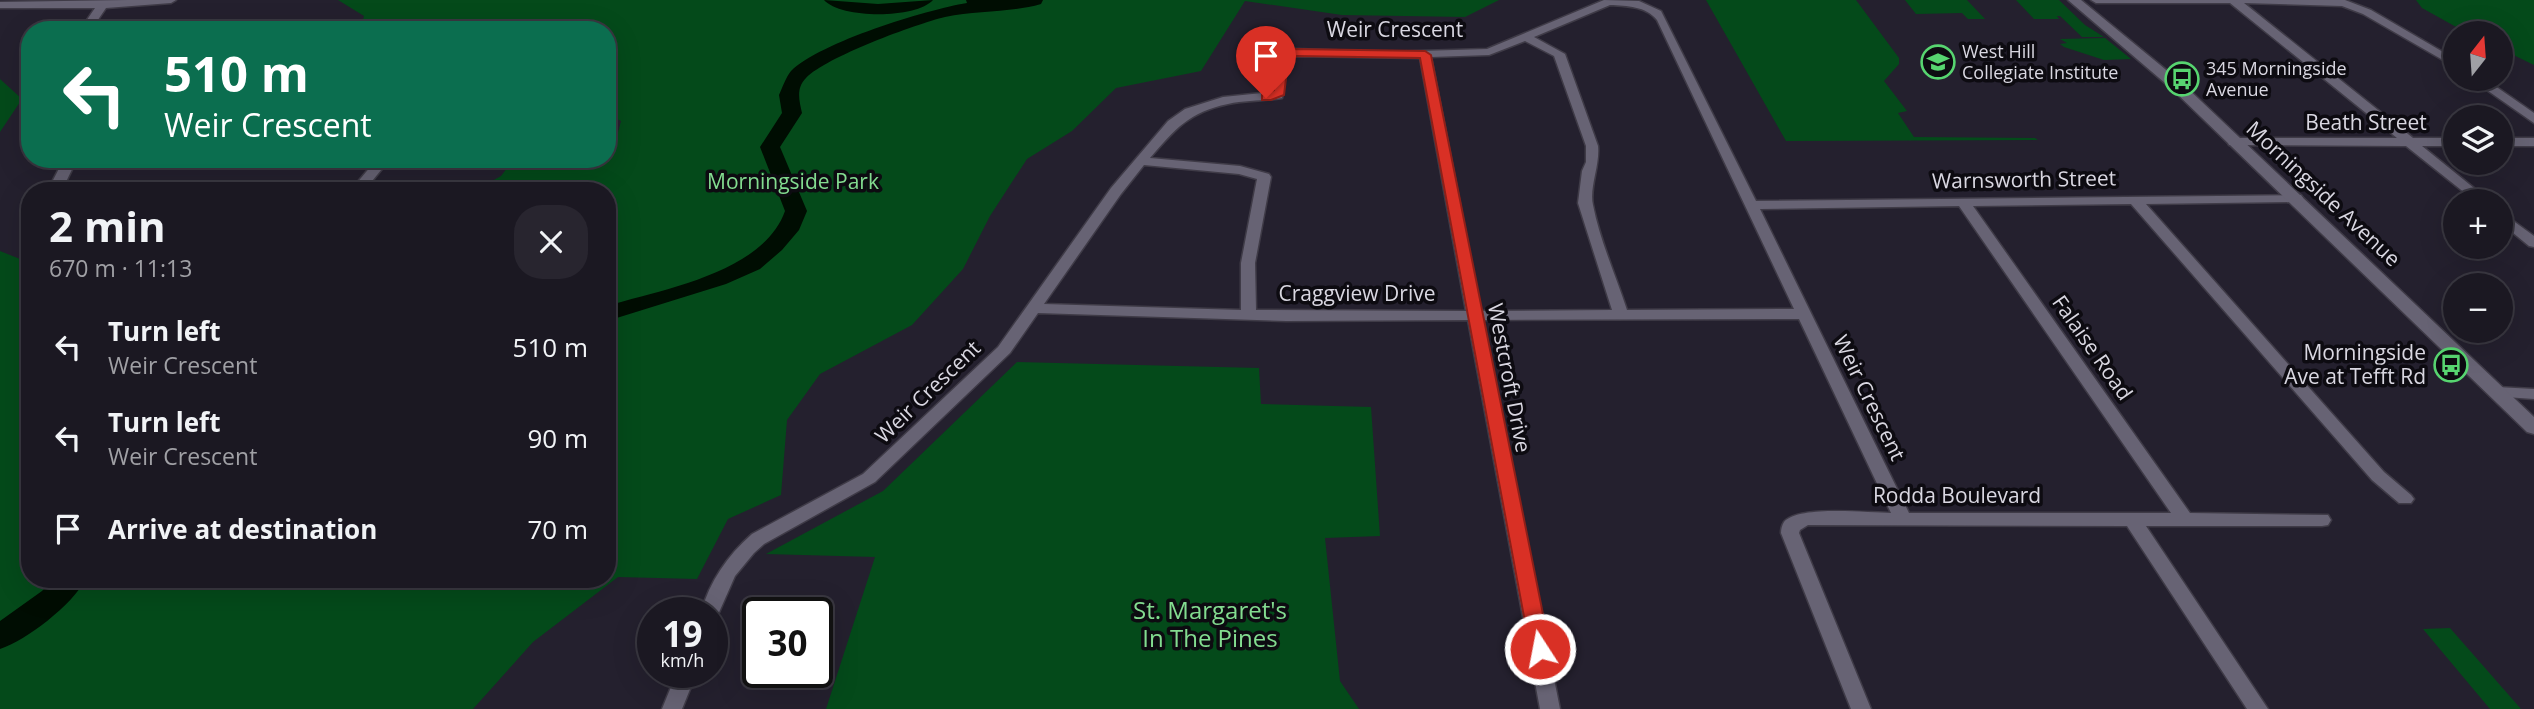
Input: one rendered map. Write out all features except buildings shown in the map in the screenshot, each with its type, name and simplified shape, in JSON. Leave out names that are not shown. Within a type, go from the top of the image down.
[{"type":"main road","name":"Morningside Avenue","points":[[2074,0],[2177,86],[2534,428]]},
{"type":"street","points":[[0,5],[103,5],[171,0]]},
{"type":"street","points":[[2096,0],[2315,1],[2352,5],[2443,57]]},
{"type":"street","points":[[2234,1],[2468,189]]},
{"type":"street","name":"Weir Crescent","points":[[716,597],[730,565],[758,539],[869,478],[1004,350],[1116,191],[1172,124],[1189,112],[1227,100],[1278,95],[1282,60],[1294,52],[1425,55],[1489,52],[1609,2],[1639,4],[1657,13],[1754,205],[1803,314],[1903,519]]},
{"type":"street","points":[[91,21],[103,5]]},
{"type":"street","points":[[1527,38],[1559,54],[1592,146],[1593,162],[1584,202],[1621,315]]},
{"type":"street","name":"Westcroft Drive","points":[[1425,55],[1550,709]]},
{"type":"street","points":[[2494,91],[2534,119]]},
{"type":"street","name":"Beath Street","points":[[2234,142],[2443,142]]},
{"type":"street","points":[[2513,142],[2534,142]]},
{"type":"street","points":[[1140,161],[1240,170],[1264,177],[1248,263],[1250,315]]},
{"type":"street","points":[[365,182],[376,168]]},
{"type":"street","name":"Warnsworth Street","points":[[1754,205],[2296,198]]},
{"type":"street","points":[[2134,199],[2369,466],[2405,499]]},
{"type":"street","name":"Falaise Road","points":[[1963,202],[2184,518]]},
{"type":"street","points":[[2513,226],[2534,243]]},
{"type":"street","name":"Craggview Drive","points":[[1036,308],[1250,315],[1803,314]]},
{"type":"street","points":[[2497,392],[2534,394]]},
{"type":"street","name":"Rodda Boulevard","points":[[1861,709],[1790,533],[1791,526],[1805,519],[2322,520]]},
{"type":"street","points":[[2132,520],[2258,709]]},
{"type":"street","points":[[672,709],[681,688]]},
{"type":"green space","name":"Morningside Park","points":[[338,0],[1499,0],[1465,17],[1342,15],[1245,1],[1201,71],[1116,88],[1072,131],[1027,159],[990,216],[963,269],[912,325],[820,374],[787,420],[781,495],[728,519],[697,579],[616,579],[616,182],[490,182],[501,176],[507,168],[616,168],[616,140],[621,121],[616,118],[616,21],[363,21],[364,16]]},
{"type":"green space","points":[[1706,0],[1856,0],[1899,58],[1899,64],[1884,81],[1907,111],[1898,113],[1914,137],[2038,140],[1786,141]]},
{"type":"green space","points":[[1905,0],[1967,0],[1985,19],[1968,19],[1962,13],[1916,14]]},
{"type":"green space","points":[[2016,0],[2059,0],[2085,25],[2104,37],[2082,37],[2060,16],[2057,16],[2059,19],[2034,19]]},
{"type":"green space","points":[[2416,0],[2534,0],[2534,65],[2513,55],[2513,21],[2445,21],[2422,8]]},
{"type":"green space","points":[[2105,38],[2131,59],[2104,60],[2060,44],[2067,43],[2060,39]]},
{"type":"green space","points":[[0,79],[21,100],[0,132]]},
{"type":"green space","name":"Morningside Park","points":[[0,251],[21,259],[21,588],[604,588],[533,642],[473,709],[0,709]]},
{"type":"green space","name":"St. Margaret's In The Pines","points":[[1017,362],[1259,368],[1261,404],[1371,407],[1380,536],[1325,538],[1340,681],[1359,709],[826,709],[875,557],[766,554],[883,491]]},
{"type":"green space","points":[[2450,628],[2521,709],[2490,709],[2423,629]]},
{"type":"waterway","points":[[832,0],[867,9],[902,6],[925,0]]},
{"type":"waterway","points":[[974,1],[1004,5],[1035,0]]},
{"type":"waterway","points":[[616,311],[718,279],[752,264],[774,245],[791,225],[796,211],[770,147],[792,113],[788,95],[798,75],[840,49],[939,13],[988,5]]},
{"type":"waterway","points":[[0,637],[53,599],[63,588]]},
{"type":"place","name":"West Hill Collegiate Institute","points":[[1938,62]]},
{"type":"place","name":"345 Morningside Avenue","points":[[2182,79]]},
{"type":"place","name":"Morningside Ave at Tefft Rd","points":[[2451,365]]},
{"type":"route","points":[[1266,98],[1274,97],[1280,92],[1278,83],[1282,60],[1294,52],[1425,55],[1540,649]]}]
